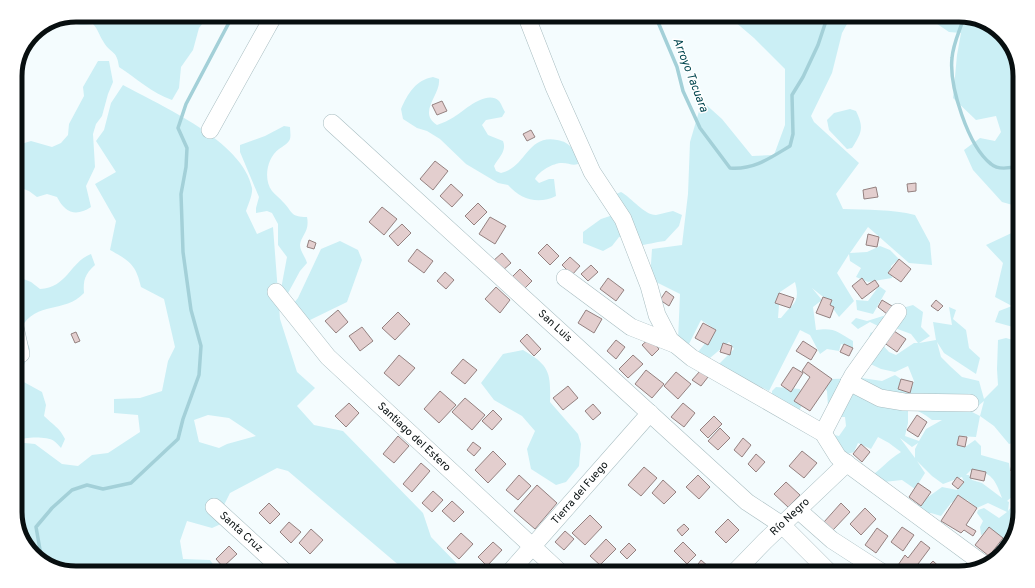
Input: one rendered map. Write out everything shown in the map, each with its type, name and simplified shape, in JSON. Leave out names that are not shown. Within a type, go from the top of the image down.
[{"type":"street","points":[[210,130],[270,22]]},
{"type":"street","points":[[529,22],[554,87],[592,172],[623,219],[649,286],[657,314],[670,340],[692,358],[823,433],[838,457],[980,562]]},
{"type":"street","name":"San Luis","points":[[332,122],[747,502],[782,525],[823,566]]},
{"type":"street","points":[[565,278],[631,327],[674,344]]},
{"type":"street","name":"Santiago del Estero","points":[[276,292],[328,357],[554,566]]},
{"type":"street","points":[[823,433],[849,382],[898,312]]},
{"type":"street","points":[[849,382],[880,398],[904,402],[970,403]]},
{"type":"street","name":"Tierra del Fuego","points":[[515,566],[650,413]]},
{"type":"street","name":"Río Negro","points":[[741,566],[847,463]]},
{"type":"street","name":"Santa Cruz","points":[[214,507],[278,566]]},
{"type":"street","points":[[798,510],[832,540],[872,566]]},
{"type":"shaded area","points":[[73,22],[204,22],[199,28],[193,50],[181,67],[179,88],[172,100],[151,89],[119,67],[117,57],[106,45],[93,24],[76,24]]},
{"type":"shaded area","points":[[735,22],[848,22],[842,33],[832,73],[811,116],[814,122],[859,163],[836,194],[843,209],[888,211],[915,215],[930,243],[932,265],[909,263],[868,227],[850,253],[867,252],[880,246],[890,250],[899,259],[891,266],[892,278],[868,282],[856,277],[861,268],[850,261],[849,254],[837,273],[854,301],[839,317],[827,300],[812,288],[822,300],[813,307],[816,330],[827,329],[839,333],[853,341],[853,348],[841,344],[839,351],[827,349],[820,354],[810,335],[800,330],[769,391],[719,364],[734,349],[729,342],[710,358],[698,352],[716,330],[701,320],[689,344],[678,340],[680,294],[650,279],[652,249],[682,245],[688,194],[690,142],[702,101],[722,119],[752,156],[774,155],[785,125],[785,69],[754,38]],"holes":[[[795,282],[797,295],[794,303],[781,318],[778,318],[780,292]]]},
{"type":"shaded area","points":[[934,22],[966,22],[986,29],[992,33],[1004,46],[1010,59],[1013,73],[1013,205],[1002,202],[973,170],[964,150],[980,138],[995,141],[1001,132],[996,116],[976,120],[953,98],[957,55],[961,33],[949,32]]},
{"type":"shaded area","points":[[98,61],[109,61],[113,82],[102,116],[96,124],[93,134],[95,167],[86,186],[91,207],[80,212],[71,212],[64,207],[57,197],[47,194],[37,197],[29,191],[22,188],[22,144],[31,141],[52,147],[61,143],[68,135],[69,124],[84,96],[83,87]]},
{"type":"shaded area","points":[[433,77],[439,79],[439,85],[429,109],[429,115],[431,120],[437,125],[452,118],[481,99],[494,98],[500,102],[505,112],[502,117],[486,120],[482,125],[488,135],[503,141],[504,148],[502,154],[494,166],[496,171],[501,173],[509,170],[516,165],[533,146],[547,139],[557,140],[569,145],[576,155],[578,164],[555,164],[543,170],[535,179],[539,183],[549,179],[554,179],[556,196],[549,199],[536,200],[518,194],[508,185],[498,183],[466,164],[440,139],[427,131],[417,128],[403,119],[401,109],[413,88],[422,81]]},
{"type":"shaded area","points":[[123,85],[178,114],[217,140],[233,155],[245,171],[252,188],[246,211],[257,234],[273,227],[280,319],[297,372],[315,388],[297,406],[314,425],[343,431],[423,513],[431,537],[459,566],[400,566],[288,471],[277,468],[230,493],[223,507],[230,520],[212,528],[187,521],[180,541],[183,559],[210,560],[214,566],[69,566],[49,559],[33,545],[26,532],[22,515],[22,443],[35,444],[62,464],[78,466],[92,455],[108,453],[140,432],[138,415],[114,413],[114,399],[140,398],[162,391],[168,361],[175,347],[164,299],[141,287],[137,273],[131,264],[123,257],[110,250],[116,221],[95,184],[116,172],[96,141],[104,130],[111,103]],"holes":[[[208,415],[229,418],[256,436],[227,444],[219,448],[199,442],[194,420]]]},
{"type":"shaded area","points":[[850,109],[856,111],[861,130],[852,148],[847,149],[829,130],[827,120],[834,113]]},
{"type":"shaded area","points":[[284,126],[290,127],[290,139],[287,144],[275,153],[269,163],[267,175],[269,186],[292,213],[297,216],[307,217],[308,222],[300,245],[307,263],[300,271],[287,295],[281,289],[287,257],[278,245],[278,224],[272,213],[267,211],[256,213],[259,197],[240,152],[240,145],[265,136]]},
{"type":"shaded area","points":[[621,192],[647,212],[652,214],[656,215],[673,211],[682,215],[679,226],[665,241],[634,245],[629,236],[619,237],[612,246],[603,251],[583,243],[583,232],[601,219],[610,216],[615,206],[611,196]]},
{"type":"shaded area","points":[[1013,232],[1013,327],[995,322],[999,311],[1012,306],[995,297],[1003,263],[986,245]]},
{"type":"shaded area","points":[[340,241],[358,250],[362,260],[347,302],[308,321],[285,314],[298,298],[321,249]]},
{"type":"shaded area","points":[[91,254],[95,265],[85,278],[84,293],[68,303],[43,310],[35,314],[27,319],[22,326],[22,278],[31,282],[40,289],[49,288],[62,280],[84,258]]},
{"type":"shaded area","points":[[879,286],[886,291],[873,314],[857,310],[856,300],[868,301]]},
{"type":"shaded area","points":[[913,305],[923,312],[921,327],[930,336],[919,343],[936,340],[933,322],[952,325],[949,307],[956,310],[953,319],[966,330],[969,348],[980,358],[976,374],[944,353],[937,342],[941,357],[962,377],[979,381],[984,399],[998,385],[998,340],[1006,338],[1013,340],[1013,443],[1009,444],[994,426],[980,416],[976,437],[959,436],[957,445],[965,447],[975,440],[981,446],[981,455],[1009,463],[1013,496],[1007,501],[1009,502],[1008,511],[1013,505],[1013,519],[1009,532],[1002,545],[986,559],[1004,538],[990,531],[981,535],[980,527],[983,521],[977,513],[978,510],[984,508],[999,518],[1007,512],[988,503],[977,508],[967,500],[960,498],[951,503],[941,516],[931,513],[924,513],[917,505],[942,487],[957,490],[964,482],[962,477],[943,484],[932,476],[917,461],[925,473],[915,489],[902,480],[884,482],[868,479],[901,452],[878,437],[871,449],[858,443],[854,452],[838,457],[830,434],[839,436],[846,426],[845,417],[833,417],[828,406],[827,391],[821,383],[821,371],[832,379],[862,378],[882,381],[895,375],[901,379],[898,389],[910,392],[914,381],[908,366],[895,372],[881,369],[860,359],[871,332],[889,352],[896,355],[914,343],[918,343],[911,334],[895,328],[882,328],[870,322],[858,329],[851,323],[856,318],[867,321],[883,316],[896,321],[899,309]],"holes":[[[984,401],[980,416],[972,411]],[[884,402],[909,407],[921,412],[932,420],[942,420],[926,429],[919,441],[905,436],[908,423],[908,411]],[[900,438],[912,447],[918,443],[915,449],[915,458]],[[972,469],[984,473],[992,478],[1002,498],[982,483],[972,480],[969,475],[966,475]]]},
{"type":"shaded area","points":[[22,330],[30,349],[22,370]]},
{"type":"shaded area","points":[[523,350],[538,360],[547,370],[550,383],[550,402],[578,434],[581,444],[579,466],[566,482],[556,485],[531,469],[527,449],[535,431],[522,416],[494,400],[481,383],[503,354]]},
{"type":"shaded area","points":[[22,381],[42,392],[46,405],[44,416],[58,429],[65,439],[61,448],[50,439],[29,438],[22,439]]},
{"type":"shaded area","points":[[776,387],[800,389],[804,401],[799,411],[772,395],[772,391]]},
{"type":"building","points":[[442,101],[447,111],[437,115],[432,105]]},
{"type":"building","points":[[531,130],[535,137],[527,141],[523,134]]},
{"type":"building","points":[[435,161],[448,171],[433,190],[420,179]]},
{"type":"building","points":[[916,183],[916,191],[908,192],[907,184]]},
{"type":"building","points":[[451,184],[463,195],[452,207],[440,196]]},
{"type":"building","points":[[876,187],[878,197],[864,199],[863,190]]},
{"type":"building","points":[[478,203],[487,212],[474,225],[465,216]]},
{"type":"building","points":[[382,207],[397,219],[384,235],[369,222]]},
{"type":"building","points":[[490,217],[506,226],[495,244],[479,234]]},
{"type":"building","points":[[402,224],[411,233],[398,246],[389,236]]},
{"type":"building","points":[[868,234],[879,237],[877,247],[866,245]]},
{"type":"building","points":[[309,240],[316,243],[314,249],[307,247]]},
{"type":"building","points":[[547,244],[559,256],[550,265],[538,253]]},
{"type":"building","points":[[417,249],[433,261],[424,273],[408,261]]},
{"type":"building","points":[[502,253],[511,263],[502,271],[493,261]]},
{"type":"building","points":[[570,257],[580,266],[572,275],[562,265]]},
{"type":"building","points":[[899,259],[911,269],[901,282],[888,273]]},
{"type":"building","points":[[591,265],[598,272],[588,281],[581,274]]},
{"type":"building","points":[[520,269],[532,281],[523,290],[511,278]]},
{"type":"building","points":[[445,272],[454,280],[446,289],[437,281]]},
{"type":"building","points":[[608,278],[624,290],[616,301],[600,289]]},
{"type":"building","points":[[862,278],[867,285],[875,280],[879,286],[862,299],[852,286]]},
{"type":"building","points":[[496,287],[510,300],[500,313],[485,299]]},
{"type":"building","points":[[666,291],[674,297],[669,306],[660,300]]},
{"type":"building","points":[[779,293],[794,298],[790,308],[775,303]]},
{"type":"building","points":[[823,297],[832,300],[830,305],[834,307],[830,318],[816,313]]},
{"type":"building","points":[[882,300],[892,306],[887,314],[878,307]]},
{"type":"building","points":[[936,300],[943,306],[938,311],[931,306]]},
{"type":"building","points":[[338,310],[348,322],[336,333],[325,321]]},
{"type":"building","points":[[586,310],[602,319],[594,333],[578,323]]},
{"type":"building","points":[[398,312],[410,324],[395,340],[382,328]]},
{"type":"building","points":[[703,323],[716,330],[708,345],[695,338]]},
{"type":"building","points":[[362,327],[373,341],[360,351],[349,336]]},
{"type":"building","points":[[891,329],[906,339],[897,352],[883,342]]},
{"type":"building","points":[[76,332],[80,341],[75,343],[71,334]]},
{"type":"building","points":[[527,334],[541,349],[534,356],[520,341]]},
{"type":"building","points":[[650,338],[659,349],[652,356],[642,345]]},
{"type":"building","points":[[616,340],[625,347],[616,359],[607,351]]},
{"type":"building","points":[[803,341],[817,350],[811,360],[796,351]]},
{"type":"building","points":[[723,343],[732,346],[730,355],[720,352]]},
{"type":"building","points":[[844,344],[853,348],[849,356],[840,352]]},
{"type":"building","points":[[399,355],[415,368],[399,386],[384,373]]},
{"type":"building","points":[[633,355],[643,364],[628,378],[619,369]]},
{"type":"building","points":[[463,359],[477,370],[465,384],[451,373]]},
{"type":"building","points":[[808,362],[832,379],[810,411],[794,401],[810,377],[802,371]]},
{"type":"building","points":[[793,367],[803,373],[791,392],[781,385]]},
{"type":"building","points":[[646,370],[664,384],[652,398],[635,384]]},
{"type":"building","points":[[700,371],[708,377],[701,386],[692,380]]},
{"type":"building","points":[[676,372],[691,384],[678,399],[664,386]]},
{"type":"building","points":[[901,379],[913,382],[910,393],[898,389]]},
{"type":"building","points":[[568,386],[578,398],[563,410],[553,398]]},
{"type":"building","points":[[440,391],[456,405],[439,423],[424,409]]},
{"type":"building","points":[[465,398],[485,415],[472,430],[452,412]]},
{"type":"building","points":[[349,403],[359,413],[346,427],[335,416]]},
{"type":"building","points":[[683,403],[695,413],[684,427],[671,417]]},
{"type":"building","points":[[593,404],[601,413],[593,420],[585,411]]},
{"type":"building","points":[[493,410],[502,419],[492,430],[482,421]]},
{"type":"building","points":[[917,415],[927,422],[918,437],[907,430]]},
{"type":"building","points":[[714,416],[722,424],[708,438],[700,430]]},
{"type":"building","points":[[720,428],[730,438],[718,450],[708,441]]},
{"type":"building","points":[[398,436],[409,446],[394,463],[383,454]]},
{"type":"building","points":[[959,436],[967,437],[965,447],[957,445]]},
{"type":"building","points":[[743,438],[751,445],[742,457],[734,450]]},
{"type":"building","points":[[473,442],[481,448],[474,456],[467,450]]},
{"type":"building","points":[[861,444],[870,452],[862,462],[853,454]]},
{"type":"building","points":[[493,451],[506,464],[488,483],[475,470]]},
{"type":"building","points":[[802,451],[817,463],[804,478],[789,466]]},
{"type":"building","points":[[756,454],[765,462],[756,472],[748,464]]},
{"type":"building","points":[[1012,462],[1013,462],[1013,471],[1011,471]]},
{"type":"building","points":[[421,463],[430,471],[412,492],[403,484]]},
{"type":"building","points":[[644,467],[657,478],[641,496],[628,485]]},
{"type":"building","points":[[972,469],[986,472],[984,481],[970,478]]},
{"type":"building","points":[[519,475],[531,486],[518,500],[506,490]]},
{"type":"building","points":[[698,475],[710,487],[699,499],[686,487]]},
{"type":"building","points":[[957,477],[964,482],[958,489],[952,484]]},
{"type":"building","points":[[663,480],[676,492],[664,504],[652,493]]},
{"type":"building","points":[[786,482],[800,495],[788,507],[774,494]]},
{"type":"building","points":[[918,483],[931,492],[921,506],[909,497]]},
{"type":"building","points":[[537,485],[557,503],[535,529],[514,511]]},
{"type":"building","points":[[433,491],[443,500],[432,512],[422,503]]},
{"type":"building","points":[[958,495],[977,508],[966,525],[976,531],[973,536],[964,530],[961,533],[941,521]]},
{"type":"building","points":[[452,501],[464,512],[454,522],[442,511]]},
{"type":"building","points":[[269,503],[280,514],[270,524],[259,513]]},
{"type":"building","points":[[841,503],[850,512],[833,530],[824,522]]},
{"type":"building","points":[[865,508],[876,519],[861,535],[850,524]]},
{"type":"building","points":[[590,515],[602,527],[585,545],[572,533]]},
{"type":"building","points":[[728,519],[739,530],[726,543],[715,532]]},
{"type":"building","points":[[289,522],[301,532],[291,543],[280,532]]},
{"type":"building","points":[[684,524],[689,529],[682,536],[677,530]]},
{"type":"building","points":[[902,527],[914,535],[903,551],[891,542]]},
{"type":"building","points":[[989,527],[1003,538],[989,556],[975,545]]},
{"type":"building","points":[[877,528],[888,536],[876,553],[865,545]]},
{"type":"building","points":[[311,529],[323,540],[310,554],[299,543]]},
{"type":"building","points":[[565,531],[574,539],[564,550],[555,542]]},
{"type":"building","points":[[461,533],[473,544],[459,559],[447,548]]},
{"type":"building","points":[[606,539],[616,549],[600,565],[590,556]]},
{"type":"building","points":[[921,541],[930,548],[918,564],[919,566],[897,566],[905,555],[908,558]]},
{"type":"building","points":[[493,542],[502,550],[487,566],[478,557]]},
{"type":"building","points":[[683,542],[696,555],[687,564],[674,551]]},
{"type":"building","points":[[629,543],[636,550],[627,559],[620,552]]},
{"type":"building","points":[[229,546],[237,554],[224,566],[222,566],[216,559]]},
{"type":"building","points":[[701,560],[708,566],[697,566]]},
{"type":"building","points":[[933,561],[938,566],[928,566]]},
{"type":"waterway","points":[[40,552],[36,527],[52,508],[72,490],[87,485],[103,489],[131,483],[178,439],[183,419],[199,375],[201,346],[191,310],[183,252],[181,194],[186,167],[187,148],[178,128],[186,104],[229,22]]},
{"type":"waterway","name":"Arroyo Tacuara","points":[[658,22],[677,67],[683,91],[700,128],[730,168],[754,165],[776,155],[790,146],[793,134],[792,95],[803,77],[818,45],[826,22]]},
{"type":"waterway","name":"Arroyo Tacuara","points":[[962,22],[955,42],[952,58],[954,84],[962,115],[975,144],[991,164],[998,168],[1013,167]]}]
